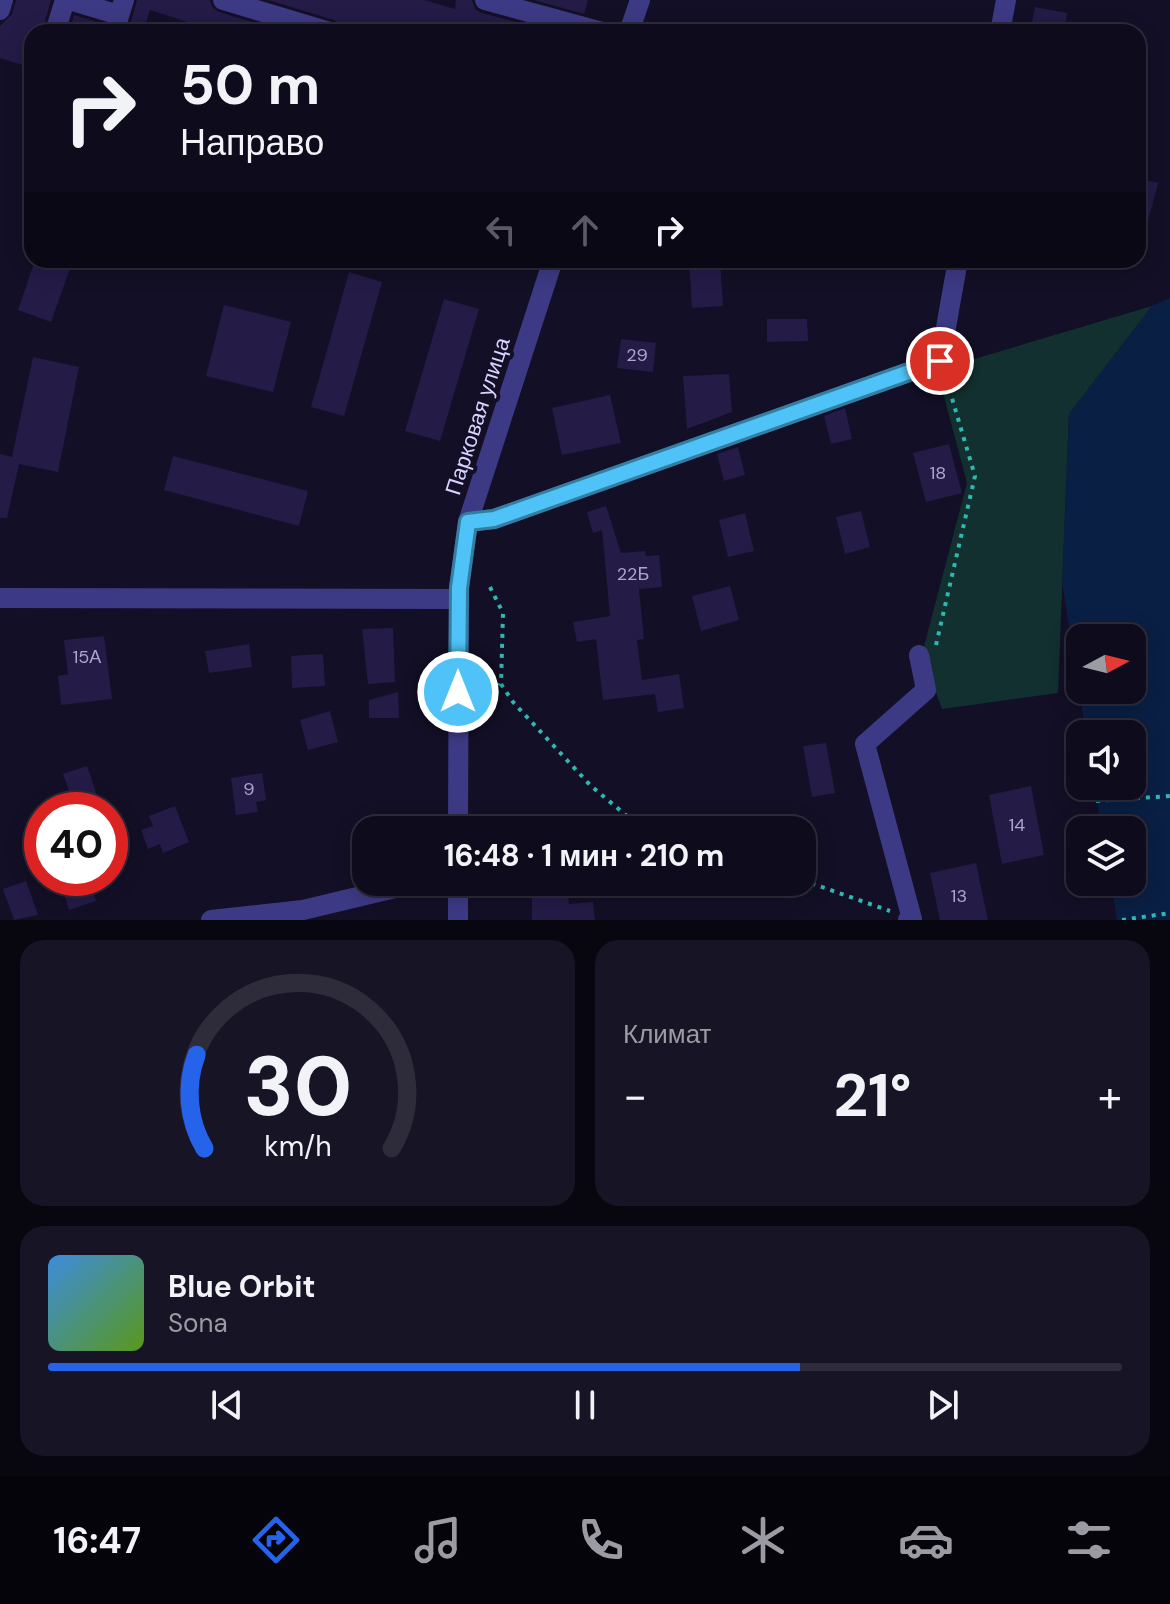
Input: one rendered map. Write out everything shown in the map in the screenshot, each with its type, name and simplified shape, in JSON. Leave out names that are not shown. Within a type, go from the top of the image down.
[{"type":"street","points":[[0,10],[3,0]]},
{"type":"street","points":[[58,24],[67,0],[119,16]]},
{"type":"street","points":[[223,0],[303,24]]},
{"type":"street","points":[[485,0],[573,24]]},
{"type":"street","points":[[632,24],[640,0]]},
{"type":"street","points":[[1002,24],[1006,0]]},
{"type":"street","name":"Парковая улица","points":[[458,816],[459,599],[468,522],[550,268]]},
{"type":"street","points":[[468,522],[494,519],[940,361],[957,268]]},
{"type":"street","points":[[0,598],[459,599]]},
{"type":"street","points":[[910,919],[865,744],[926,690],[919,655]]},
{"type":"street","points":[[211,920],[303,910],[362,896]]},
{"type":"street","points":[[458,896],[458,920]]},
{"type":"path","points":[[926,690],[975,476],[940,361]]},
{"type":"path","points":[[490,587],[503,613],[501,684],[513,702],[591,786],[627,816]]},
{"type":"path","points":[[479,723],[479,708],[501,684]]},
{"type":"path","points":[[1096,801],[1170,796]]},
{"type":"path","points":[[816,885],[910,919]]},
{"type":"path","points":[[1122,920],[1170,913]]},
{"type":"green space","points":[[1152,306],[1069,414],[1058,693],[942,709],[922,654],[967,483],[937,370]]},
{"type":"water","points":[[1170,298],[1170,920],[1117,920],[1113,896],[1146,896],[1146,816],[1100,816],[1097,800],[1146,800],[1146,720],[1084,720],[1081,704],[1146,704],[1146,624],[1069,624],[1062,582],[1069,414],[1152,306]]},
{"type":"building","points":[[16,0],[51,0],[44,24],[24,24],[24,65],[0,58],[0,26],[12,14]]},
{"type":"building","points":[[137,0],[210,0],[219,12],[259,24],[193,24],[150,10],[146,24],[130,24]]},
{"type":"building","points":[[268,0],[424,0],[455,9],[456,0],[472,0],[475,9],[482,13],[523,24],[340,24]]},
{"type":"building","points":[[534,0],[588,0],[584,14]]},
{"type":"building","points":[[1035,7],[1067,13],[1065,24],[1032,24]]},
{"type":"building","points":[[74,15],[103,24],[71,24]]},
{"type":"building","points":[[1146,180],[1158,183],[1146,228]]},
{"type":"building","points":[[32,268],[70,268],[51,322],[18,310]]},
{"type":"building","points":[[690,268],[721,268],[723,306],[692,308]]},
{"type":"building","points":[[349,272],[382,282],[344,416],[311,407]]},
{"type":"building","points":[[444,299],[479,309],[440,441],[405,431]]},
{"type":"building","points":[[224,305],[291,322],[273,392],[206,376]]},
{"type":"building","points":[[767,319],[807,319],[808,341],[767,342]]},
{"type":"building","points":[[621,339],[656,343],[653,372],[617,368]]},
{"type":"building","points":[[33,357],[79,367],[58,472],[19,464],[7,518],[0,518],[0,454],[12,457]]},
{"type":"building","points":[[729,374],[732,412],[687,429],[683,376]]},
{"type":"building","points":[[610,395],[621,443],[562,455],[552,408]]},
{"type":"building","points":[[845,408],[852,439],[831,444],[824,416]]},
{"type":"building","points":[[949,444],[962,493],[926,502],[913,453]]},
{"type":"building","points":[[738,447],[745,475],[724,481],[717,454]]},
{"type":"building","points":[[173,456],[308,491],[299,526],[164,490]]},
{"type":"building","points":[[606,506],[621,553],[645,551],[646,556],[659,555],[662,587],[639,589],[644,639],[637,640],[642,680],[679,674],[684,708],[658,712],[655,694],[603,700],[596,639],[577,642],[573,622],[610,616],[602,530],[593,533],[587,512]]},
{"type":"building","points":[[861,511],[870,547],[845,554],[836,517]]},
{"type":"building","points":[[745,513],[754,551],[728,557],[719,520]]},
{"type":"building","points":[[730,586],[739,620],[701,631],[692,596]]},
{"type":"building","points":[[393,628],[395,682],[368,684],[362,629]]},
{"type":"building","points":[[104,636],[112,699],[61,705],[58,676],[68,674],[64,640]]},
{"type":"building","points":[[249,644],[252,667],[209,673],[205,651]]},
{"type":"building","points":[[323,654],[325,686],[292,688],[291,656]]},
{"type":"building","points":[[398,692],[399,718],[369,718],[369,700]]},
{"type":"building","points":[[330,711],[338,742],[308,750],[300,720]]},
{"type":"building","points":[[826,743],[835,793],[812,797],[803,746]]},
{"type":"building","points":[[87,766],[96,792],[70,792],[63,774]]},
{"type":"building","points":[[262,773],[266,800],[256,802],[258,812],[236,815],[231,778]]},
{"type":"building","points":[[1031,786],[1044,855],[1002,864],[989,795]]},
{"type":"building","points":[[175,806],[189,842],[163,853],[160,844],[148,849],[141,830],[153,826],[149,816]]},
{"type":"building","points":[[976,863],[988,920],[940,920],[930,873]]},
{"type":"building","points":[[24,882],[24,896],[31,896],[38,915],[14,920],[3,889]]},
{"type":"building","points":[[65,896],[94,896],[96,901],[69,910]]},
{"type":"building","points":[[532,896],[568,896],[569,904],[593,902],[595,920],[532,920]]},
{"type":"route","points":[[458,692],[459,588],[468,522],[494,519],[940,361]]}]
